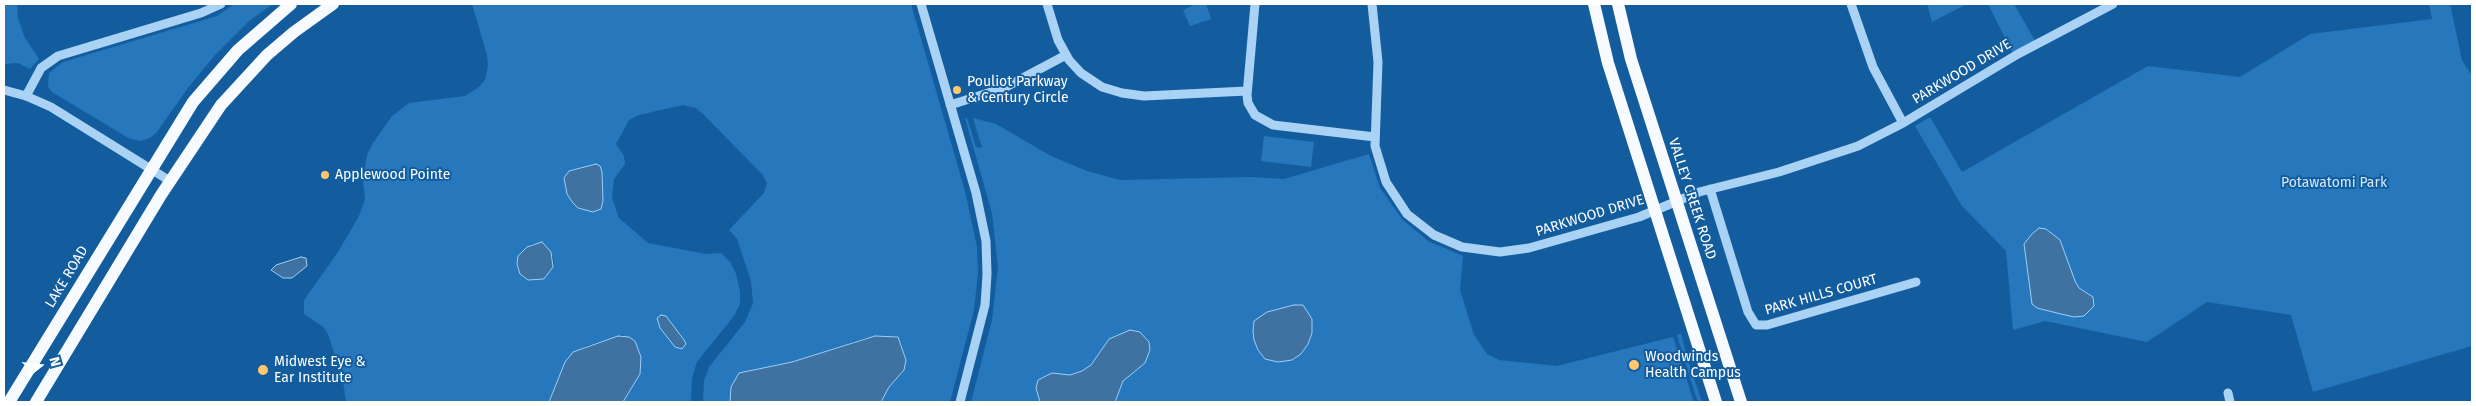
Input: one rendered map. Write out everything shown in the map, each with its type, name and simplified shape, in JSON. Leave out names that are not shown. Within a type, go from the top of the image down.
[{"type":"main road","name":"LAKE ROAD","points":[[9,402],[181,120],[214,76],[248,40],[291,4]]},
{"type":"main road","points":[[36,402],[198,136],[242,80],[294,32],[333,4]]},
{"type":"main road","points":[[1594,4],[1608,63],[1716,402]]},
{"type":"main road","name":"VALLEY CREEK ROAD","points":[[1618,4],[1629,52],[1741,402]]},
{"type":"street","points":[[26,96],[41,68],[58,56],[202,12],[221,4]]},
{"type":"street","points":[[921,4],[981,212],[987,252],[987,285],[983,312],[960,402]]},
{"type":"street","points":[[1046,4],[1056,34],[1066,55],[1077,70],[1096,84],[1129,95],[1152,96],[1247,91]]},
{"type":"street","points":[[1255,4],[1247,91],[1251,111],[1267,124],[1375,137]]},
{"type":"street","name":"PARKWOOD DRIVE","points":[[1372,4],[1378,62],[1375,137],[1383,176],[1402,208],[1428,231],[1462,247],[1491,252],[1522,250],[1639,218],[1676,201],[1710,189],[1832,156],[1865,143],[1904,123],[2018,54],[2114,4]]},
{"type":"street","points":[[1851,4],[1873,67],[1904,123]]},
{"type":"street","points":[[950,105],[1004,88],[1066,55]]},
{"type":"street","points":[[4,90],[26,96],[51,107],[170,181]]},
{"type":"street","name":"PARK HILLS COURT","points":[[1710,189],[1748,312],[1756,325],[1767,325],[1916,282]]},
{"type":"green space","points":[[4,4],[17,4],[18,18],[25,38],[39,59],[30,69],[18,63],[4,64]]},
{"type":"green space","points":[[234,4],[273,4],[249,21],[215,55],[187,89],[157,132],[150,138],[141,141],[130,139],[52,92],[48,87],[49,73],[63,62],[217,16]]},
{"type":"green space","points":[[472,4],[911,4],[965,191],[977,247],[978,274],[974,310],[950,402],[881,402],[889,387],[905,368],[902,345],[896,336],[865,338],[792,362],[739,373],[730,402],[703,402],[704,381],[709,367],[745,322],[753,303],[751,281],[737,239],[729,230],[764,193],[767,183],[762,174],[703,114],[696,108],[683,105],[639,115],[629,120],[616,144],[624,156],[625,164],[614,179],[612,198],[619,218],[648,243],[706,254],[721,253],[731,263],[736,274],[740,291],[740,304],[734,316],[697,362],[692,378],[691,402],[623,402],[640,374],[635,341],[623,335],[586,346],[568,357],[549,402],[346,402],[343,381],[328,334],[323,327],[304,314],[304,300],[338,252],[359,216],[365,199],[363,180],[367,155],[392,116],[409,103],[465,96],[479,87],[485,80],[488,65],[487,55]],"holes":[[[533,243],[553,257],[554,263],[544,279],[523,277],[518,270],[521,252]]]},
{"type":"green space","points":[[1196,4],[1206,4],[1211,19],[1190,26],[1183,10]]},
{"type":"green space","points":[[1927,4],[1967,4],[1932,22]]},
{"type":"green space","points":[[1988,4],[2014,4],[2037,44],[2014,56]]},
{"type":"green space","name":"Potawatomi Park","points":[[2429,4],[2450,4],[2462,60],[2472,76],[2472,346],[2313,392],[2291,315],[2207,302],[2147,342],[2045,321],[2013,330],[2006,251],[1962,206],[1915,126],[1930,117],[1962,172],[2148,66],[2240,77],[2310,34],[2432,19]]},
{"type":"green space","points":[[965,118],[967,118],[976,147],[982,148],[973,118],[996,124],[1051,156],[1087,171],[1120,180],[1251,177],[1284,179],[1369,154],[1380,188],[1402,219],[1428,241],[1463,256],[1460,290],[1474,335],[1487,354],[1499,360],[1557,366],[1673,337],[1694,402],[971,402],[992,320],[998,267],[992,213]]},
{"type":"green space","points":[[1264,136],[1314,142],[1311,167],[1261,161]]},
{"type":"green space","points":[[1681,334],[1702,402],[1698,402],[1695,394],[1677,335]]},
{"type":"shaded area","points":[[596,164],[600,166],[602,172],[603,201],[601,209],[593,212],[578,208],[573,203],[567,194],[564,178],[569,171]]},
{"type":"shaded area","points":[[2039,228],[2046,229],[2060,240],[2079,288],[2093,297],[2094,306],[2084,316],[2074,317],[2061,314],[2037,308],[2032,304],[2024,244]]},
{"type":"shaded area","points":[[542,242],[551,252],[553,267],[544,279],[528,280],[520,274],[517,264],[518,256],[527,247]]},
{"type":"shaded area","points":[[301,257],[306,258],[307,266],[292,278],[283,278],[271,270],[276,265]]},
{"type":"shaded area","points":[[1294,305],[1303,305],[1312,319],[1312,333],[1308,344],[1301,354],[1292,360],[1278,362],[1265,359],[1258,350],[1254,340],[1254,321],[1267,312]]},
{"type":"shaded area","points":[[661,315],[666,316],[684,340],[686,344],[682,349],[675,347],[660,328],[657,318]]},
{"type":"shaded area","points":[[1130,330],[1140,332],[1149,342],[1150,350],[1145,363],[1123,381],[1115,402],[1040,402],[1036,388],[1038,380],[1052,373],[1070,375],[1082,371],[1091,365],[1109,339]]},
{"type":"shaded area","points":[[618,336],[629,337],[635,341],[641,357],[640,374],[623,402],[549,402],[565,362],[573,352]]},
{"type":"shaded area","points":[[875,336],[898,337],[906,360],[904,370],[889,387],[881,402],[730,402],[731,387],[739,373],[792,362]]},
{"type":"place","name":"Pouliot Parkway & Century Circle","points":[[957,90]]},
{"type":"place","name":"Applewood Pointe","points":[[325,175]]},
{"type":"place","name":"Woodwinds Health Campus","points":[[1634,365]]},
{"type":"place","name":"Midwest Eye & Ear Institute","points":[[263,370]]}]
